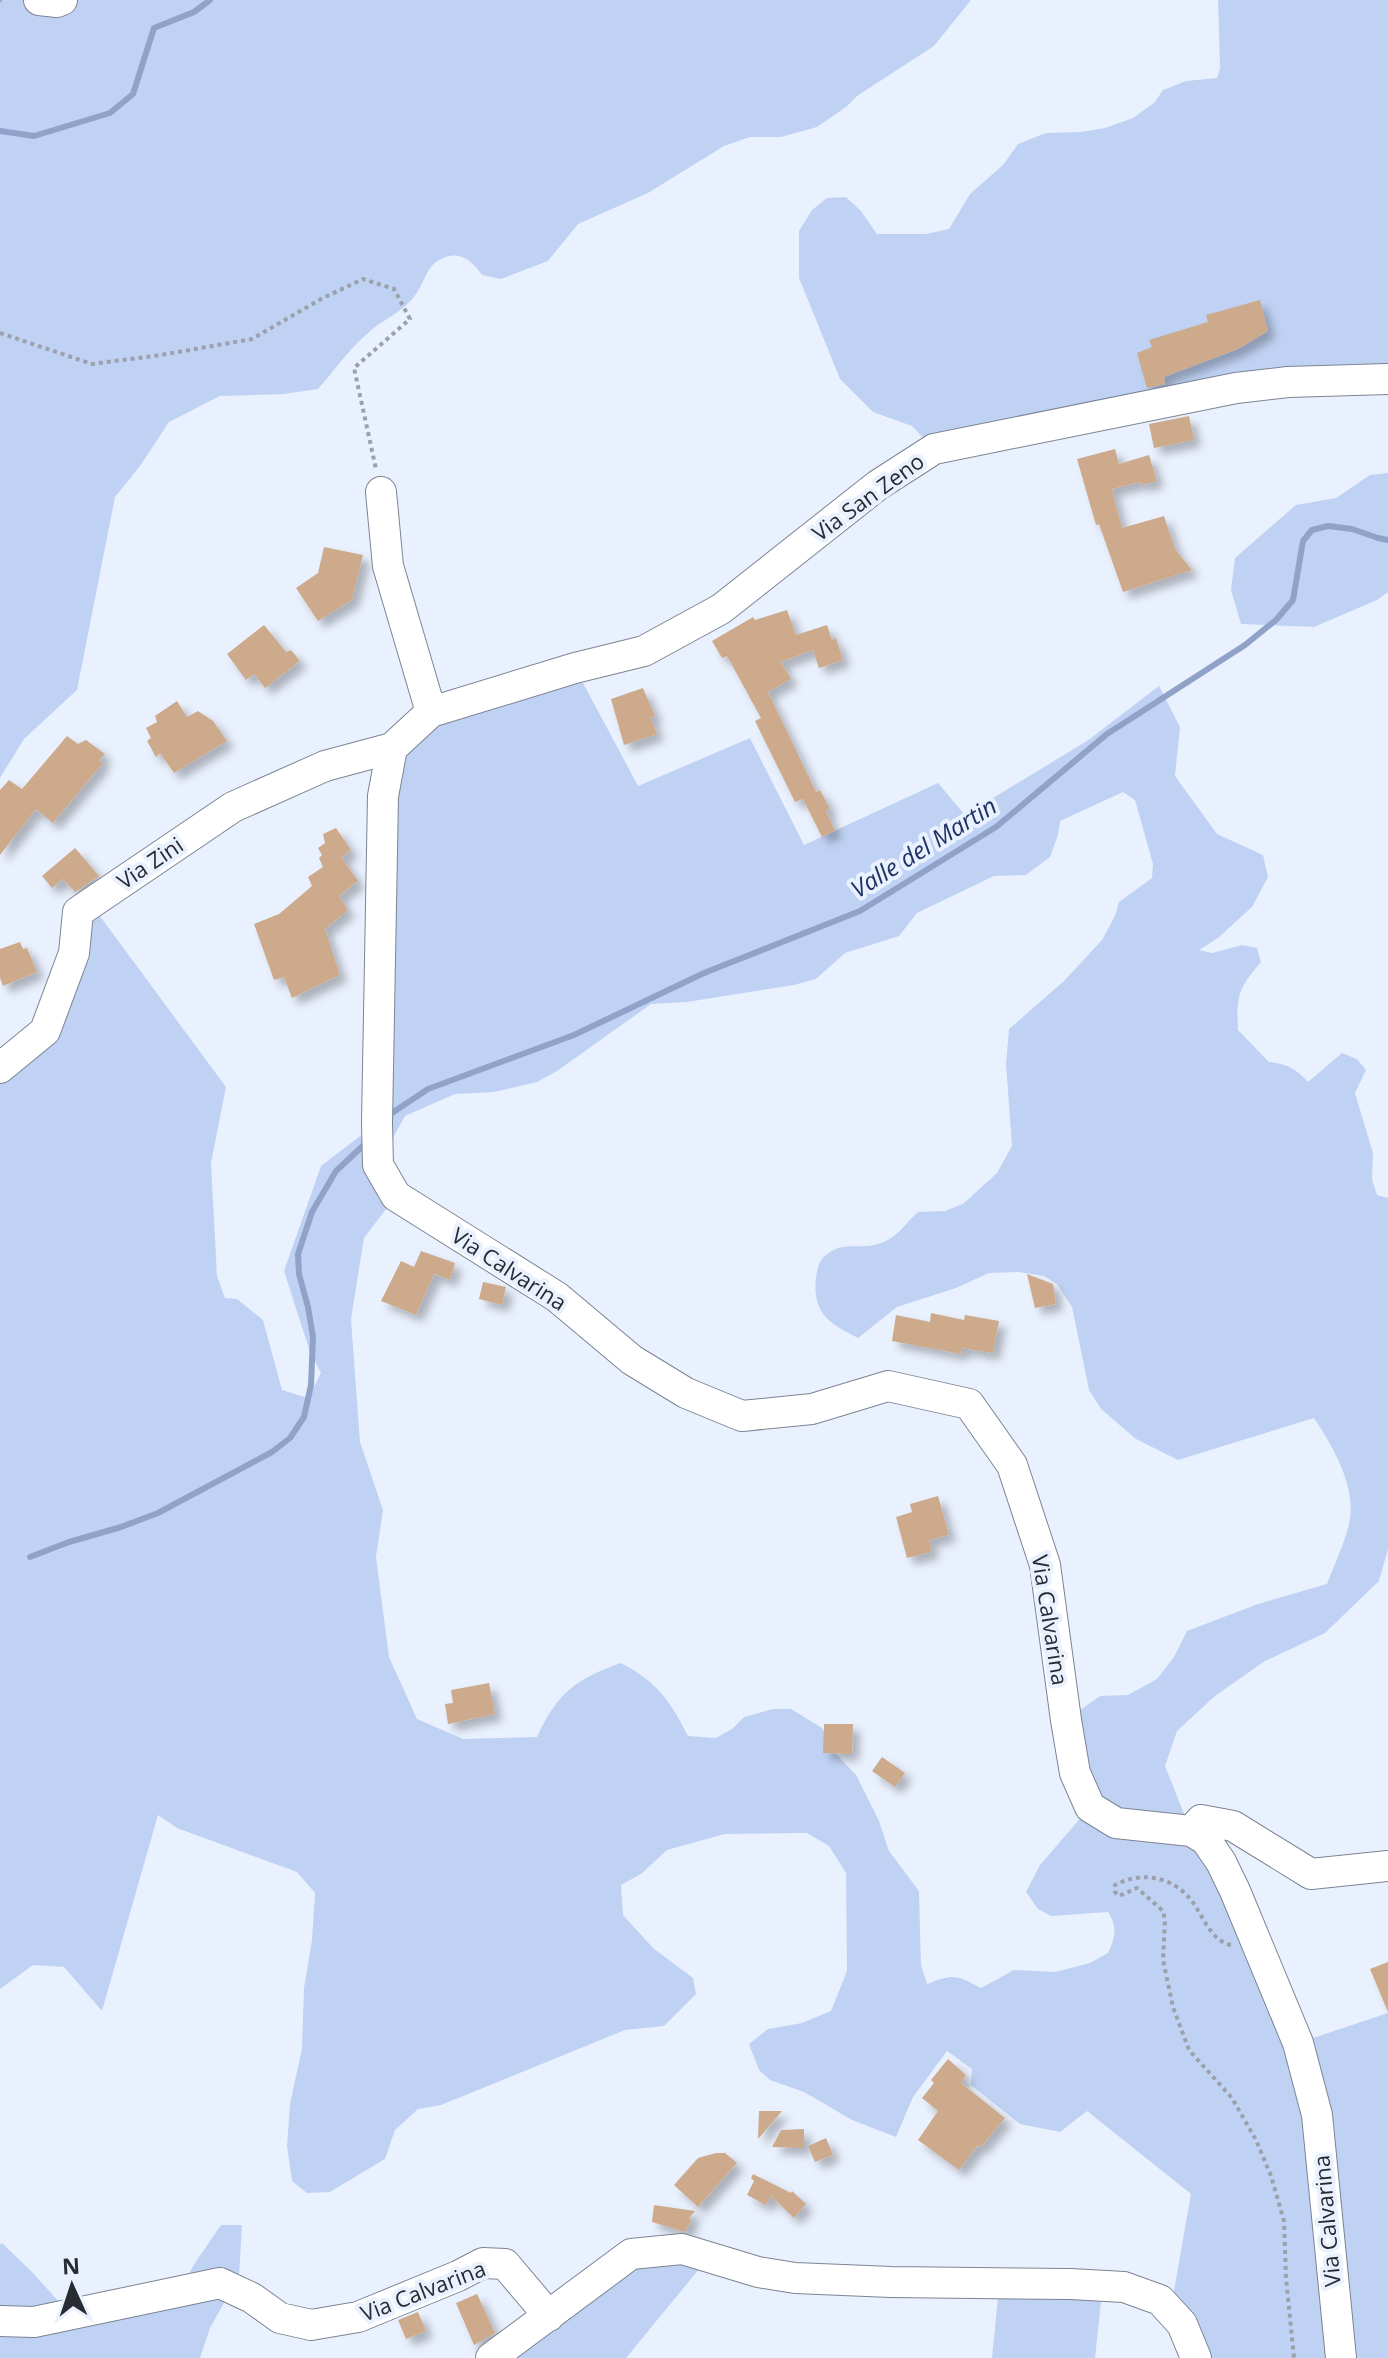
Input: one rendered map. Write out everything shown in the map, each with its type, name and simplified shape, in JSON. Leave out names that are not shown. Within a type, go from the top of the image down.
[{"type":"street","points":[[39,0],[62,0]]},
{"type":"street","name":"Via San Zeno","points":[[431,712],[575,668],[644,651],[721,609],[878,485],[934,449],[1236,388],[1288,382],[1388,379]]},
{"type":"street","points":[[381,492],[388,566],[431,712],[392,748]]},
{"type":"street","name":"Via Zini","points":[[0,1068],[45,1031],[74,953],[78,912],[233,807],[325,766],[392,748]]},
{"type":"street","name":"Via Calvarina","points":[[392,748],[383,796],[377,1123],[378,1165],[396,1196],[557,1297],[632,1360],[686,1393],[742,1416],[812,1409],[888,1386],[969,1404],[1012,1465],[1045,1565],[1075,1773],[1090,1807],[1116,1823],[1191,1831],[1206,1840],[1221,1862],[1298,2043],[1317,2115],[1341,2358]]},
{"type":"street","points":[[1191,1831],[1201,1820],[1233,1826],[1311,1874],[1388,1866]]},
{"type":"street","points":[[491,2358],[631,2254],[682,2249],[758,2272],[795,2278],[1124,2287],[1160,2300],[1182,2324],[1196,2358]]},
{"type":"street","name":"Via Calvarina","points":[[0,2321],[34,2322],[220,2283],[252,2298],[280,2318],[311,2325],[358,2317],[483,2263],[505,2264],[549,2316]]},
{"type":"path","points":[[0,333],[92,364],[252,339],[363,279],[394,289],[410,319],[354,368],[381,492]]},
{"type":"path","points":[[1238,1947],[1222,1943],[1208,1928],[1192,1900],[1175,1885],[1155,1877],[1140,1876],[1115,1885],[1119,1896],[1137,1888],[1163,1911],[1163,1960],[1173,2007],[1189,2050],[1232,2098],[1256,2140],[1271,2176],[1284,2221],[1294,2358]]},
{"type":"shaded area","points":[[0,0],[971,0],[934,46],[857,96],[817,127],[781,137],[750,137],[724,146],[648,193],[578,224],[548,261],[501,279],[482,275],[474,265],[459,256],[441,259],[429,270],[411,300],[361,339],[318,389],[284,394],[220,396],[169,422],[115,497],[77,690],[24,739],[0,778]]},
{"type":"shaded area","points":[[1218,0],[1388,0],[1388,379],[934,449],[912,426],[873,412],[840,379],[799,278],[799,231],[812,210],[827,198],[846,197],[861,211],[877,234],[926,234],[949,229],[970,194],[1003,165],[1018,144],[1046,133],[1105,128],[1133,118],[1155,102],[1163,90],[1186,81],[1217,78],[1220,68]]},
{"type":"shaded area","points":[[1388,473],[1388,592],[1377,600],[1314,627],[1241,624],[1231,590],[1235,558],[1296,505],[1336,498],[1370,475]]},
{"type":"shaded area","points":[[575,668],[638,786],[750,738],[804,845],[938,783],[965,815],[1087,741],[1159,686],[1180,727],[1175,776],[1217,834],[1263,855],[1268,877],[1252,907],[1218,938],[1199,950],[1212,953],[1242,945],[1257,948],[1261,962],[1240,993],[1238,1030],[1269,1062],[1291,1068],[1308,1082],[1342,1053],[1357,1059],[1366,1070],[1355,1093],[1373,1153],[1372,1179],[1377,1195],[1388,1198],[1388,1549],[1379,1581],[1325,1633],[1265,1661],[1215,1696],[1177,1731],[1165,1766],[1191,1831],[1298,2043],[1388,2013],[1388,2358],[1201,2358],[1172,2302],[1191,2194],[1087,2111],[1060,2132],[1020,2124],[971,2085],[972,2069],[947,2051],[913,2097],[896,2137],[852,2120],[804,2092],[770,2080],[759,2070],[749,2044],[768,2029],[802,2023],[831,2011],[847,1971],[846,1873],[829,1846],[807,1833],[725,1834],[667,1850],[641,1874],[621,1885],[623,1915],[653,1948],[693,1978],[696,1994],[664,2026],[625,2030],[441,2105],[418,2109],[395,2130],[385,2159],[330,2192],[307,2193],[292,2181],[287,2146],[290,2104],[302,2048],[304,1988],[312,1940],[315,1893],[297,1872],[177,1828],[158,1815],[102,2011],[64,1967],[33,1965],[0,1989],[0,1070],[31,1047],[91,904],[226,1087],[211,1163],[217,1276],[225,1298],[237,1299],[263,1320],[282,1390],[308,1398],[321,1373],[310,1352],[284,1271],[321,1166],[377,1123],[392,748],[431,712]],"holes":[[[1123,792],[1135,800],[1153,864],[1152,878],[1119,902],[1102,940],[1064,981],[1009,1029],[1006,1064],[1012,1146],[997,1173],[963,1204],[945,1211],[918,1212],[894,1236],[882,1243],[844,1247],[826,1255],[817,1271],[817,1300],[831,1322],[858,1338],[897,1307],[956,1288],[989,1273],[1019,1272],[1044,1276],[1057,1284],[1072,1307],[1089,1390],[1101,1409],[1136,1439],[1178,1460],[1314,1418],[1346,1479],[1351,1505],[1349,1525],[1327,1584],[1258,1604],[1187,1631],[1174,1657],[1157,1679],[1128,1695],[1100,1696],[1066,1720],[1090,1807],[1040,1865],[1026,1892],[1038,1909],[1051,1916],[1108,1912],[1114,1932],[1108,1953],[1090,1963],[1055,1972],[1014,1970],[981,1988],[954,1977],[927,1984],[921,1965],[919,1891],[889,1851],[879,1821],[856,1775],[833,1751],[822,1728],[791,1709],[773,1709],[744,1717],[716,1738],[688,1736],[661,1693],[621,1663],[580,1681],[570,1689],[552,1709],[537,1737],[463,1739],[417,1719],[389,1657],[376,1557],[383,1510],[360,1442],[351,1319],[364,1238],[396,1196],[378,1165],[405,1116],[455,1094],[494,1092],[537,1082],[651,1004],[687,1002],[816,979],[845,953],[899,936],[917,913],[994,876],[1026,875],[1050,857],[1060,821]]]},
{"type":"shaded area","points":[[221,2225],[242,2225],[239,2276],[210,2328],[200,2358],[0,2358],[2,2243],[59,2302],[179,2293]]},
{"type":"shaded area","points":[[633,2256],[709,2257],[626,2358],[490,2358]]},
{"type":"shaded area","points":[[1103,2283],[1095,2358],[992,2358],[999,2287]]},
{"type":"building","points":[[1260,300],[1268,331],[1238,349],[1164,377],[1165,384],[1147,388],[1137,353],[1152,347],[1149,340],[1208,322],[1206,315]]},
{"type":"building","points":[[1189,416],[1194,440],[1154,448],[1149,424]]},
{"type":"building","points":[[1115,449],[1119,464],[1149,455],[1157,481],[1112,489],[1122,528],[1164,516],[1175,549],[1192,570],[1123,592],[1099,524],[1096,525],[1077,459]]},
{"type":"building","points":[[324,547],[363,555],[352,600],[318,621],[296,588],[318,573]]},
{"type":"building","points":[[787,610],[796,635],[827,625],[832,640],[836,638],[843,660],[819,668],[813,650],[781,662],[791,679],[768,692],[816,792],[820,790],[830,809],[826,811],[835,831],[822,837],[803,799],[795,802],[755,721],[761,718],[727,656],[722,658],[712,641],[753,617],[755,620]]},
{"type":"building","points":[[264,625],[286,652],[291,650],[300,661],[265,688],[254,674],[246,680],[227,654]]},
{"type":"building","points":[[643,688],[655,716],[651,718],[657,734],[624,745],[611,699]]},
{"type":"building","points":[[177,701],[187,717],[198,711],[213,721],[227,741],[174,773],[160,753],[156,757],[147,741],[151,738],[146,728],[157,722],[155,716]]},
{"type":"building","points":[[67,736],[78,744],[86,740],[105,754],[99,760],[103,763],[53,823],[36,809],[0,855],[0,790],[9,780],[22,789]]},
{"type":"building","points":[[336,828],[351,850],[342,858],[358,881],[339,896],[348,910],[325,929],[340,975],[292,998],[284,977],[274,980],[254,924],[279,914],[312,886],[308,877],[323,867],[318,848],[325,843],[323,834]]},
{"type":"building","points":[[75,848],[99,876],[75,892],[63,879],[52,888],[42,876]]},
{"type":"building","points":[[20,942],[23,949],[27,948],[37,972],[3,986],[0,949]]},
{"type":"building","points":[[421,1251],[455,1263],[450,1280],[434,1274],[416,1315],[381,1301],[401,1261],[414,1267]]},
{"type":"building","points":[[1027,1274],[1053,1284],[1056,1304],[1035,1308]]},
{"type":"building","points":[[483,1282],[506,1287],[502,1305],[479,1299]]},
{"type":"building","points":[[931,1313],[964,1320],[965,1315],[999,1321],[993,1353],[962,1348],[961,1354],[892,1341],[896,1315],[930,1322]]},
{"type":"building","points":[[938,1496],[949,1535],[929,1540],[932,1552],[907,1558],[896,1517],[912,1512],[910,1504]]},
{"type":"building","points":[[489,1683],[495,1714],[448,1724],[445,1704],[453,1703],[451,1690]]},
{"type":"building","points":[[824,1724],[853,1724],[852,1754],[823,1753]]},
{"type":"building","points":[[882,1757],[905,1773],[895,1787],[872,1771]]},
{"type":"building","points":[[1388,1962],[1388,2012],[1370,1969]]},
{"type":"building","points":[[948,2059],[966,2075],[961,2083],[1005,2118],[959,2170],[918,2140],[938,2111],[922,2098],[934,2083],[931,2080]]},
{"type":"building","points":[[759,2111],[782,2111],[758,2139]]},
{"type":"building","points":[[804,2129],[804,2148],[772,2147],[781,2130]]},
{"type":"building","points":[[826,2138],[833,2155],[815,2162],[808,2146]]},
{"type":"building","points":[[725,2153],[737,2163],[698,2207],[674,2185],[698,2158]]},
{"type":"building","points":[[753,2174],[792,2191],[806,2204],[794,2218],[771,2196],[766,2205],[747,2195],[754,2181],[751,2178]]},
{"type":"building","points":[[654,2205],[695,2211],[689,2218],[692,2220],[685,2232],[652,2222]]},
{"type":"building","points":[[477,2294],[495,2333],[474,2345],[456,2303]]},
{"type":"building","points":[[418,2312],[426,2331],[406,2339],[398,2320]]},
{"type":"waterway","points":[[0,131],[34,136],[110,113],[133,94],[154,28],[194,12],[210,0]]},
{"type":"waterway","name":"Valle del Martin","points":[[392,1113],[428,1089],[574,1035],[704,973],[860,911],[996,827],[1107,734],[1245,645],[1276,620],[1293,600],[1303,541],[1312,530],[1328,526],[1352,529],[1388,540]]},
{"type":"waterway","name":"Valle del Martin","points":[[30,1557],[158,1513],[272,1452],[290,1438],[304,1417],[311,1385],[313,1337],[299,1274],[298,1254],[312,1212],[336,1171],[367,1142]]}]
